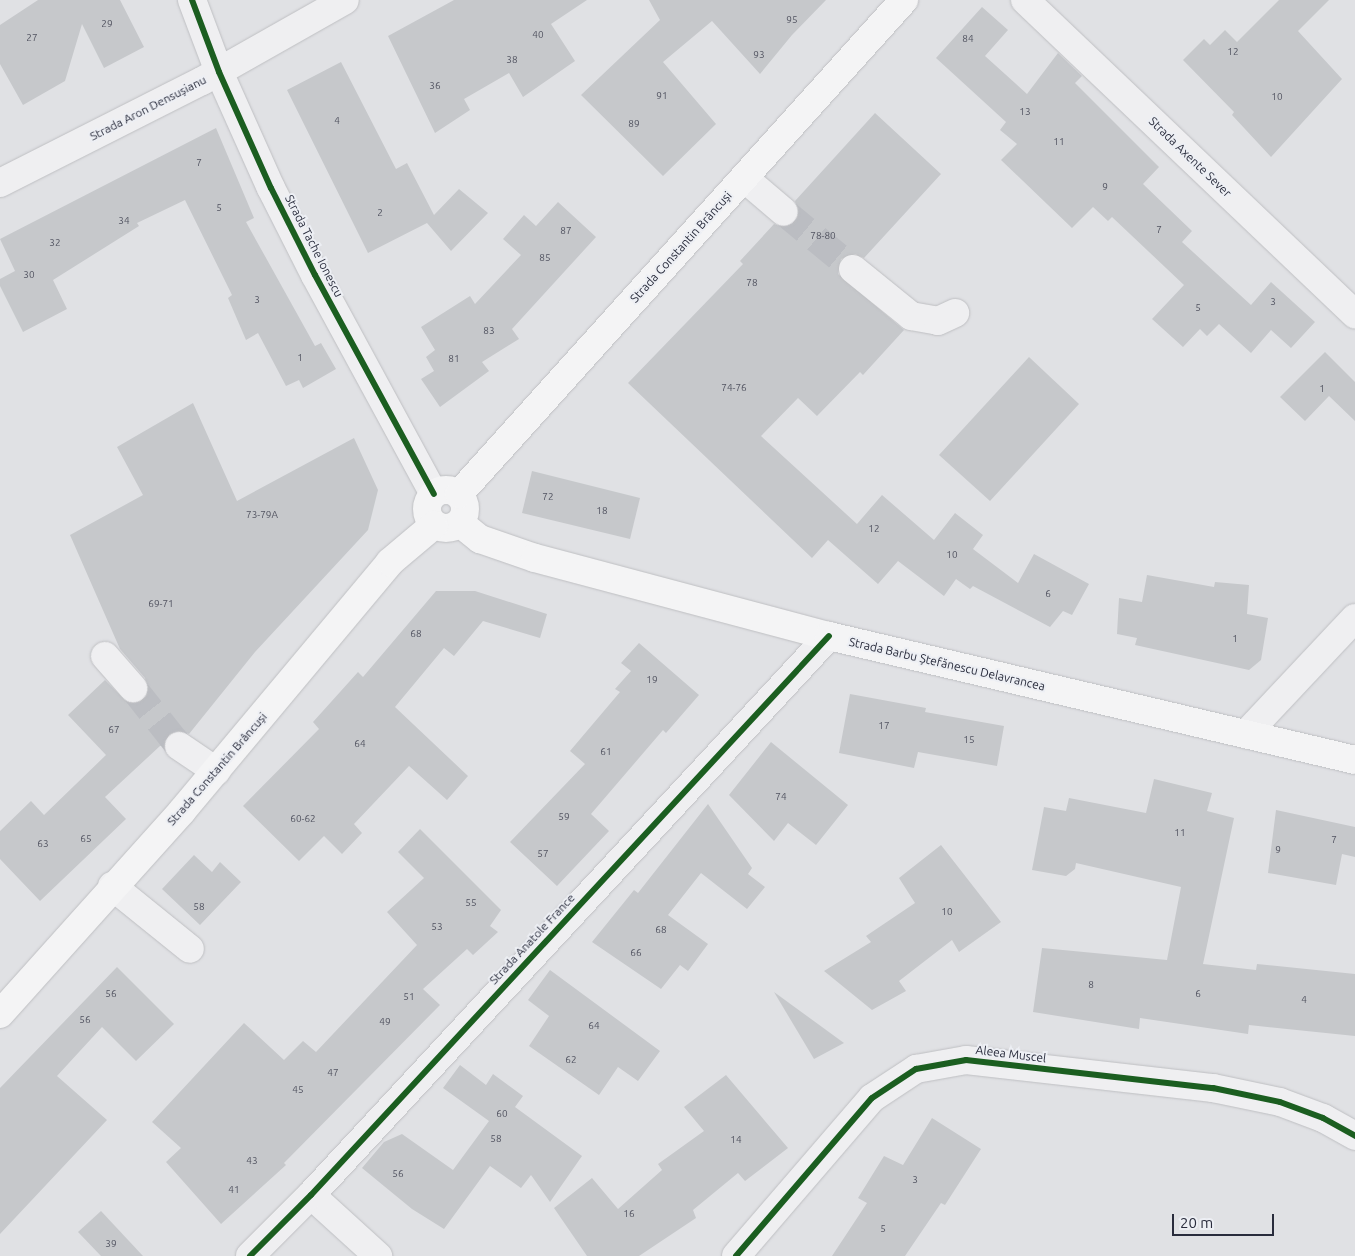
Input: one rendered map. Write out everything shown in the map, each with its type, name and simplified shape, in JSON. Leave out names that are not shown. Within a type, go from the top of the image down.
[{"type":"main road","name":"Strada Constantin Brâncuși","points":[[447,494],[744,178],[904,0]]},
{"type":"main road","points":[[447,494],[466,509],[447,524]]},
{"type":"main road","name":"Strada Constantin Brâncuși","points":[[0,1014],[216,771],[390,562],[447,524]]},
{"type":"main road","name":"Strada Barbu Ștefănescu Delavrancea","points":[[447,524],[480,539],[534,558],[829,636],[1355,760]]},
{"type":"street","name":"Strada Tache Ionescu","points":[[192,0],[219,72],[315,275],[447,494]]},
{"type":"street","name":"Strada Aron Densușianu","points":[[0,183],[219,72],[345,0]]},
{"type":"street","name":"Strada Axente Sever","points":[[1025,0],[1355,314]]},
{"type":"street","points":[[744,178],[784,212]]},
{"type":"street","points":[[853,269],[911,316],[938,321],[955,313]]},
{"type":"street","points":[[1246,734],[1355,618]]},
{"type":"street","name":"Strada Anatole France","points":[[250,1256],[311,1195],[829,636]]},
{"type":"street","points":[[105,656],[133,688]]},
{"type":"street","points":[[179,746],[216,771]]},
{"type":"street","points":[[112,886],[190,949]]},
{"type":"street","name":"Aleea Muscel","points":[[736,1256],[872,1098],[916,1070],[966,1060],[1213,1088],[1280,1102],[1323,1118],[1355,1136]]},
{"type":"street","points":[[311,1195],[378,1256]]},
{"type":"building","points":[[38,0],[120,0],[144,47],[104,68],[82,24],[65,81],[23,105],[0,64],[0,25]]},
{"type":"building","points":[[454,0],[587,0],[551,24],[575,61],[523,97],[509,73],[464,99],[470,110],[435,133],[388,36]]},
{"type":"building","points":[[649,0],[826,0],[792,35],[760,74],[712,21],[663,62],[716,124],[663,176],[581,95],[660,20]]},
{"type":"building","points":[[1279,0],[1329,0],[1298,31],[1342,79],[1271,157],[1232,115],[1234,112],[1183,60],[1204,39],[1210,45],[1225,30],[1237,42]]},
{"type":"building","points":[[982,7],[1008,30],[985,56],[1027,94],[1058,53],[1082,76],[1075,83],[1159,167],[1143,184],[1192,231],[1182,242],[1251,305],[1271,282],[1315,322],[1291,348],[1271,330],[1251,353],[1219,324],[1207,336],[1200,329],[1183,347],[1152,319],[1184,285],[1112,217],[1108,221],[1093,207],[1072,228],[1001,160],[1017,144],[1000,130],[1006,122],[936,58]]},
{"type":"building","points":[[341,62],[396,169],[407,163],[434,215],[459,189],[488,213],[451,251],[427,223],[368,253],[287,90]]},
{"type":"building","points":[[875,113],[941,174],[864,258],[855,254],[841,259],[838,274],[904,330],[863,375],[860,372],[817,416],[798,398],[761,436],[857,524],[882,495],[934,540],[955,513],[983,535],[973,549],[1018,583],[1034,554],[1089,584],[1072,615],[1063,611],[1050,627],[973,586],[970,589],[956,579],[944,596],[898,561],[878,584],[828,540],[812,558],[628,383],[743,264],[740,261],[774,224],[782,227],[796,222],[799,214],[795,201]]},
{"type":"building","points":[[216,128],[254,218],[246,222],[315,346],[321,343],[336,369],[303,388],[299,380],[286,386],[258,333],[246,340],[228,298],[232,295],[185,200],[137,223],[139,226],[53,280],[67,309],[23,332],[0,286],[0,279],[15,271],[0,239]]},
{"type":"building","points":[[558,202],[596,237],[512,329],[519,339],[482,362],[489,371],[440,407],[421,379],[434,371],[426,357],[435,350],[421,327],[470,296],[475,304],[521,255],[503,239],[524,215],[536,226]]},
{"type":"building","points":[[1325,352],[1355,382],[1355,421],[1329,396],[1305,421],[1280,397]]},
{"type":"building","points":[[1029,357],[1079,404],[990,501],[939,455]]},
{"type":"building","points":[[193,403],[237,501],[354,438],[378,490],[368,530],[255,652],[189,734],[181,731],[172,732],[164,746],[160,746],[105,797],[126,819],[40,901],[0,859],[0,831],[31,801],[44,815],[106,755],[68,715],[105,680],[128,703],[143,700],[148,693],[145,678],[120,649],[70,535],[143,495],[117,447]]},
{"type":"building","points":[[532,471],[640,498],[630,539],[522,513]]},
{"type":"building","points":[[1147,575],[1214,587],[1215,582],[1249,585],[1247,614],[1268,618],[1261,660],[1249,670],[1135,645],[1137,638],[1117,634],[1119,598],[1142,602]]},
{"type":"building","points":[[436,591],[475,591],[547,614],[540,638],[483,621],[454,656],[444,648],[395,707],[468,776],[447,800],[409,766],[354,824],[362,833],[342,854],[324,836],[299,861],[243,806],[319,729],[313,722],[358,672],[363,677]]},
{"type":"building","points":[[639,643],[699,695],[666,733],[663,730],[591,814],[609,831],[557,886],[510,842],[585,764],[570,751],[620,692],[615,689],[631,671],[621,663]]},
{"type":"building","points":[[850,694],[926,708],[925,712],[1004,726],[997,766],[918,752],[914,768],[839,753]]},
{"type":"building","points":[[771,742],[848,805],[816,845],[788,823],[774,841],[729,795]]},
{"type":"building","points":[[1154,779],[1212,793],[1207,811],[1234,818],[1203,964],[1256,970],[1257,964],[1355,974],[1355,1036],[1249,1025],[1248,1034],[1140,1018],[1139,1029],[1033,1012],[1042,948],[1167,960],[1181,887],[1076,863],[1075,869],[1066,876],[1032,870],[1044,807],[1066,811],[1069,798],[1146,813]]},
{"type":"building","points":[[708,804],[752,868],[748,874],[765,887],[747,909],[701,873],[668,915],[708,944],[688,971],[680,965],[661,989],[592,942],[634,890],[638,893]]},
{"type":"building","points":[[1276,810],[1355,827],[1355,857],[1342,854],[1336,885],[1268,873]]},
{"type":"building","points":[[420,829],[501,910],[490,926],[498,932],[473,955],[467,949],[423,989],[440,1005],[284,1163],[286,1165],[221,1224],[166,1162],[181,1148],[152,1122],[244,1023],[284,1060],[303,1041],[316,1052],[417,945],[387,912],[424,878],[398,852]]},
{"type":"building","points":[[941,845],[1001,922],[959,952],[952,940],[899,981],[906,991],[872,1010],[824,971],[871,942],[866,936],[915,903],[899,878]]},
{"type":"building","points":[[194,855],[212,872],[220,862],[241,882],[200,925],[162,889]]},
{"type":"building","points":[[117,967],[174,1024],[136,1061],[102,1027],[57,1076],[107,1120],[0,1234],[0,1088]]},
{"type":"building","points":[[550,970],[660,1051],[638,1081],[618,1067],[599,1095],[529,1046],[549,1016],[528,1000]]},
{"type":"building","points":[[774,992],[844,1043],[814,1059]]},
{"type":"building","points":[[460,1065],[486,1085],[493,1074],[523,1096],[515,1107],[582,1156],[550,1202],[531,1175],[521,1188],[490,1166],[444,1229],[412,1209],[362,1168],[384,1142],[402,1134],[453,1170],[489,1121],[443,1088]]},
{"type":"building","points":[[726,1075],[788,1148],[745,1181],[738,1173],[693,1210],[696,1218],[639,1256],[587,1256],[554,1208],[592,1178],[618,1209],[662,1170],[658,1164],[704,1131],[684,1107]]},
{"type":"building","points":[[932,1118],[981,1149],[945,1205],[941,1203],[905,1256],[832,1256],[867,1203],[858,1198],[884,1156],[903,1165]]},
{"type":"building","points":[[101,1211],[143,1256],[101,1256],[78,1232]]},
{"type":"tunnel","points":[[784,212],[853,269]]},
{"type":"tunnel","points":[[133,688],[179,746]]},
{"type":"cycle path","points":[[192,0],[219,72],[271,188],[315,275],[434,494]]},
{"type":"cycle path","points":[[250,1256],[311,1195],[829,636]]},
{"type":"cycle path","points":[[736,1256],[872,1098],[916,1069],[966,1060],[1213,1088],[1280,1102],[1323,1118],[1355,1136]]}]
